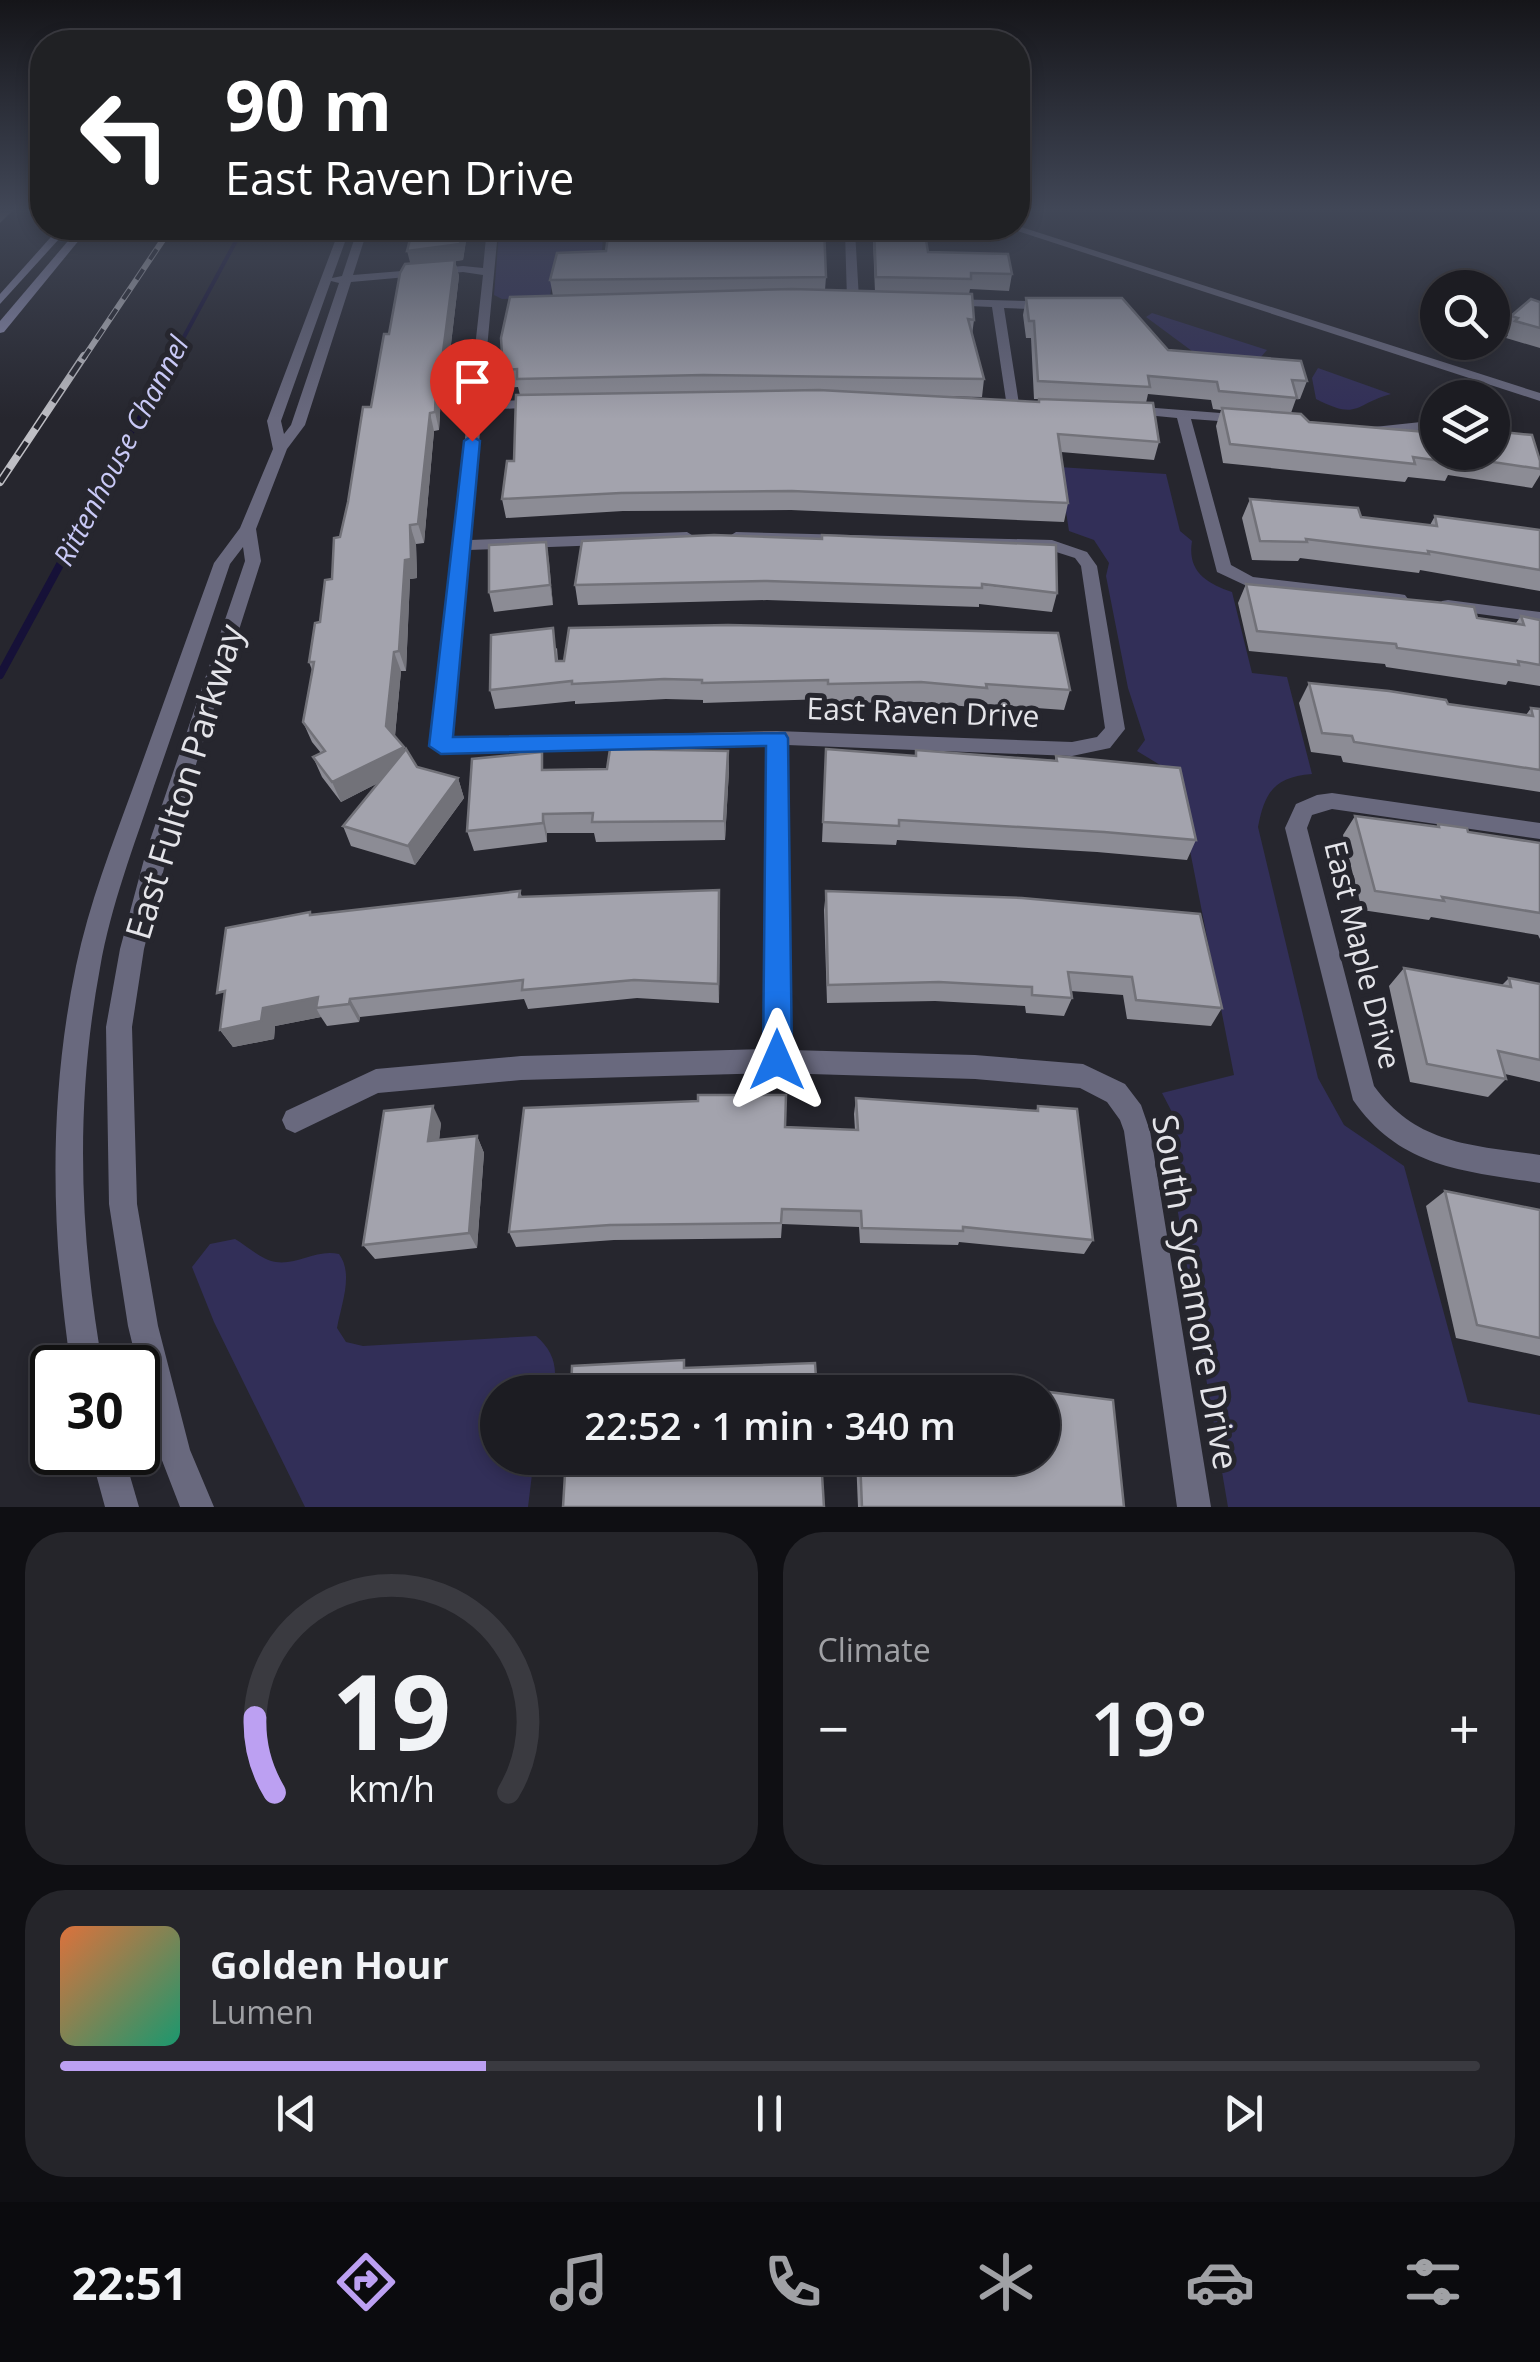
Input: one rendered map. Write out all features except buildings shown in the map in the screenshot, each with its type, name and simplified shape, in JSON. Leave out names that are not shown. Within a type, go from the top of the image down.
[{"type":"main road","points":[[0,301],[20,278]]},
{"type":"main road","points":[[0,329],[42,278]]},
{"type":"street","points":[[326,280],[411,278]]},
{"type":"street","points":[[487,278],[462,545],[706,537]]},
{"type":"street","points":[[852,278],[853,300]]},
{"type":"street","points":[[1170,278],[1540,397]]},
{"type":"street","name":"East Fulton Parkway","points":[[280,449],[274,421],[326,280]]},
{"type":"street","name":"East Fulton Parkway","points":[[83,1345],[73,1295],[66,1168],[72,1072],[84,989],[103,907],[222,563],[248,529],[280,449],[298,424],[347,280]]},
{"type":"street","points":[[838,299],[871,300]]},
{"type":"street","points":[[925,301],[1030,304],[1060,300]]},
{"type":"street","points":[[997,303],[1012,404]]},
{"type":"street","points":[[485,305],[503,304]]},
{"type":"street","points":[[476,406],[566,402]]},
{"type":"street","points":[[992,404],[1030,405]]},
{"type":"street","points":[[1106,409],[1262,421]]},
{"type":"street","points":[[1183,414],[1220,561],[1236,578],[1540,617]]},
{"type":"street","points":[[1353,429],[1387,432],[1420,426]]},
{"type":"street","name":"East Fulton Parkway","points":[[197,1507],[174,1450],[142,1326],[123,1204],[119,1027],[132,949],[157,852],[254,562],[248,529]]},
{"type":"street","name":"East Raven Drive","points":[[462,545],[441,746],[777,738],[1072,748],[1102,743],[1115,729],[1089,566],[1081,555],[1052,544],[725,537]]},
{"type":"street","points":[[296,1120],[376,1080],[521,1068],[777,1060],[777,738]]},
{"type":"street","name":"East Maple Drive","points":[[1540,830],[1332,801],[1303,810],[1296,828],[1362,1091],[1376,1115],[1401,1136],[1433,1150],[1540,1169]]},
{"type":"street","name":"South Sycamore Drive","points":[[777,1060],[975,1067],[1083,1076],[1116,1092],[1132,1114],[1137,1131],[1194,1507]]},
{"type":"street","points":[[113,1475],[122,1507]]},
{"type":"shaded area","points":[[495,278],[553,278],[550,297],[502,299],[494,295]]},
{"type":"shaded area","points":[[1152,313],[1267,350],[1260,358],[1196,354],[1146,317]]},
{"type":"shaded area","points":[[1318,368],[1391,394],[1349,410],[1330,406],[1316,399],[1312,378]]},
{"type":"shaded area","points":[[1059,467],[1166,474],[1180,531],[1192,541],[1196,568],[1207,580],[1232,592],[1252,673],[1287,677],[1312,774],[1289,778],[1274,788],[1264,804],[1258,827],[1318,1078],[1344,1125],[1404,1166],[1468,1402],[1540,1415],[1540,1507],[1228,1507],[1168,1154],[1174,1116],[1162,1093],[1234,1075],[1175,774],[1137,751],[1145,740],[1128,688],[1106,576],[1109,563],[1094,540],[1069,531]]},
{"type":"shaded area","points":[[235,1239],[276,1262],[339,1254],[346,1280],[337,1328],[346,1342],[363,1346],[536,1336],[547,1348],[555,1375],[480,1375],[480,1475],[532,1475],[528,1507],[305,1507],[214,1322],[192,1267],[210,1244]]},
{"type":"waterway","name":"Rittenhouse Channel","points":[[172,359],[216,278]]},
{"type":"waterway","name":"Rittenhouse Channel","points":[[68,550],[173,356]]},
{"type":"waterway","name":"Rittenhouse Channel","points":[[0,675],[69,548]]},
{"type":"railway","points":[[83,359],[137,278]]},
{"type":"railway","points":[[0,482],[84,356]]},
{"type":"route","points":[[472,441],[441,746],[777,738],[777,1060]]}]
